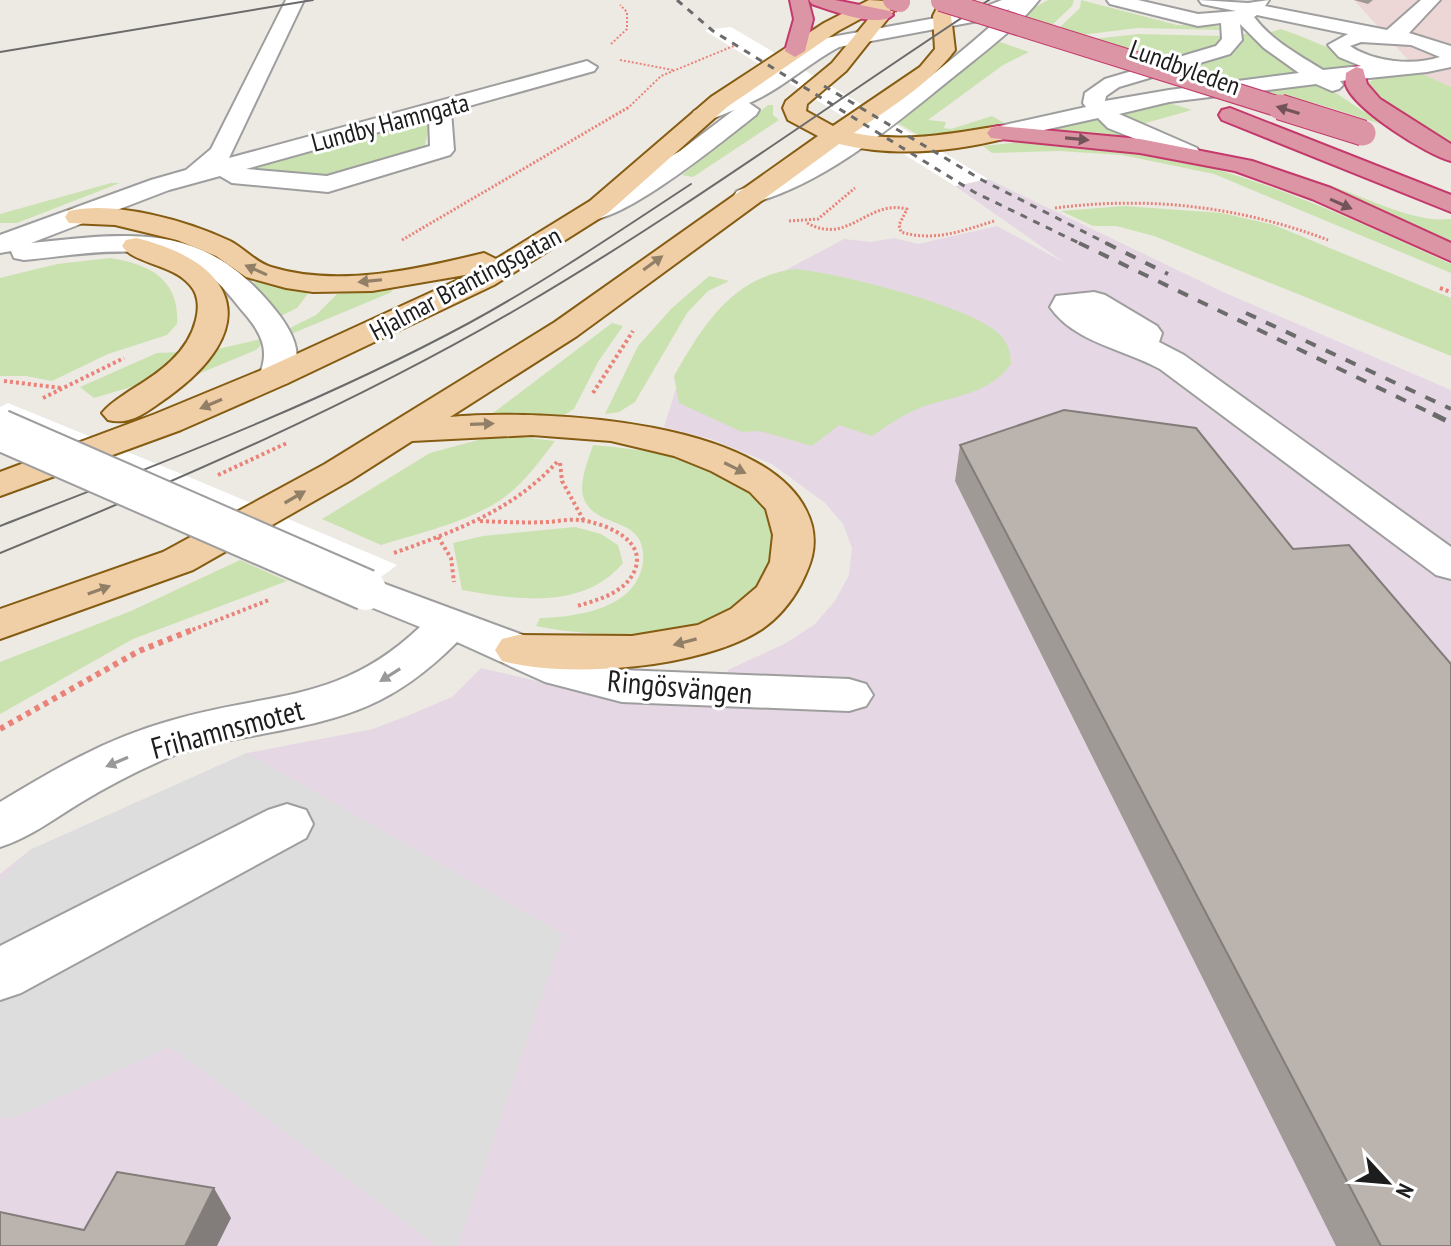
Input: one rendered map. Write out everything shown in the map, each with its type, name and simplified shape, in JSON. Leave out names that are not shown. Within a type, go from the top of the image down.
[{"type":"highway","points":[[795,51],[805,11],[799,0]]},
{"type":"highway","points":[[818,0],[860,24]]},
{"type":"highway","name":"Lundbyleden","points":[[887,5],[1063,55],[1230,115],[1451,204]]},
{"type":"highway","name":"Lundbyleden","points":[[943,8],[1451,160]]},
{"type":"highway","points":[[1356,73],[1357,90],[1414,132],[1451,154]]},
{"type":"highway","points":[[999,133],[1100,141],[1188,153],[1279,177],[1451,253]]},
{"type":"main road","name":"Hjalmar Brantingsgatan","points":[[0,485],[147,430],[278,362],[451,296],[590,214],[633,180],[702,116],[795,51],[860,24],[887,5]]},
{"type":"main road","points":[[845,137],[942,57],[946,43],[943,8],[887,5]]},
{"type":"main road","name":"Hjalmar Brantingsgatan","points":[[860,24],[839,67],[804,94],[794,108],[801,118],[845,137],[914,147],[999,133]]},
{"type":"main road","points":[[9,624],[178,561],[237,530],[404,432],[566,329],[746,197],[914,147]]},
{"type":"main road","points":[[92,220],[133,245],[191,270],[208,288],[214,302],[212,320],[202,345],[187,365],[120,413]]},
{"type":"main road","points":[[92,220],[209,243],[226,250],[259,273],[332,284],[463,268],[543,244]]},
{"type":"main road","points":[[0,456],[278,362],[463,268]]},
{"type":"main road","points":[[404,432],[509,423],[575,426],[620,433],[684,448],[739,469],[775,494],[786,511],[794,551],[789,570],[761,607],[729,628],[686,643],[633,653],[573,654],[518,650]]},
{"type":"street","name":"Lundby Hamngata","points":[[203,174],[221,153],[295,0]]},
{"type":"street","points":[[702,116],[768,87],[823,46],[860,24],[943,8],[978,16],[1017,0]]},
{"type":"street","points":[[746,197],[809,171],[845,137],[974,52],[1030,0]]},
{"type":"street","points":[[1116,0],[1198,20],[1247,15]]},
{"type":"street","points":[[1153,0],[1196,11],[1247,15],[1387,37],[1448,56]]},
{"type":"street","points":[[1187,0],[1247,15]]},
{"type":"street","points":[[1208,0],[1338,45],[1344,53],[1363,60],[1413,66]]},
{"type":"street","points":[[1338,45],[1356,37],[1387,37],[1428,4]]},
{"type":"street","points":[[1428,4],[1429,34],[1448,56]]},
{"type":"street","points":[[1247,15],[1247,23],[1320,77],[1414,132]]},
{"type":"street","points":[[1188,153],[1136,134],[1116,123],[1094,103],[1096,93],[1101,88],[1214,54],[1229,45],[1247,15]]},
{"type":"street","points":[[590,214],[646,184],[689,156],[752,107],[806,77],[860,24]]},
{"type":"street","points":[[999,133],[1197,91],[1413,66],[1448,56]]},
{"type":"street","name":"Lundby Hamngata","points":[[7,252],[179,188],[203,174],[599,58]]},
{"type":"street","points":[[203,174],[328,184],[384,182],[432,165],[442,150],[440,107]]},
{"type":"street","points":[[7,252],[133,245],[173,247],[216,267],[268,320],[278,362]]},
{"type":"street","points":[[1142,346],[1172,362],[1434,543],[1451,566]]},
{"type":"street","points":[[0,430],[373,574],[449,625],[518,650]]},
{"type":"street","name":"Frihamnsmotet","points":[[0,827],[103,767],[176,736],[244,718],[293,710],[377,683],[400,670],[449,625]]},
{"type":"street","name":"Ringösvängen","points":[[518,650],[561,671],[622,686],[849,695]]},
{"type":"street","points":[[0,975],[287,824]]},
{"type":"path","points":[[599,58],[627,29],[627,12],[620,5]]},
{"type":"path","points":[[400,242],[624,112],[654,82],[674,70],[740,43]]},
{"type":"path","points":[[599,58],[674,70]]},
{"type":"path","points":[[1055,208],[1098,202],[1184,204],[1260,217],[1332,241]]},
{"type":"path","points":[[806,222],[823,230],[839,231],[883,207],[898,205],[907,209],[899,225],[901,232],[931,238],[994,221]]},
{"type":"path","points":[[1438,287],[1451,292]]},
{"type":"path","points":[[590,400],[637,326]]},
{"type":"path","points":[[37,401],[149,348],[166,344],[202,345]]},
{"type":"path","points":[[13,380],[62,389]]},
{"type":"path","points":[[206,480],[287,443]]},
{"type":"path","points":[[373,574],[438,537],[479,521],[515,501],[540,484],[560,459],[562,481],[584,521]]},
{"type":"path","points":[[479,521],[584,521],[626,537],[635,546],[639,557],[636,570],[626,584],[607,596],[572,608]]},
{"type":"path","points":[[438,537],[447,545],[456,577]]},
{"type":"path","points":[[0,729],[139,651],[282,595]]},
{"type":"shaded area","points":[[1354,0],[1451,0],[1451,87],[1420,73]]},
{"type":"shaded area","points":[[988,179],[1223,292],[1451,390],[1451,1246],[0,1246],[0,874],[30,850],[247,753],[373,729],[452,697],[481,668],[601,696],[715,707],[728,670],[786,643],[814,625],[835,601],[849,575],[852,548],[843,524],[825,503],[772,464],[711,439],[664,427],[683,366],[735,297],[844,239],[871,242],[894,238],[918,244],[997,226],[1065,263],[955,186]]},
{"type":"shaded area","points":[[247,753],[563,934],[458,1246],[437,1246],[170,1047],[11,1119],[0,1116],[0,881],[30,850]]},
{"type":"green space","points":[[1048,0],[1074,0],[1072,6],[1051,26],[1019,16]]},
{"type":"green space","points":[[1081,0],[1177,25],[1217,26],[1222,30],[1137,28],[1081,35],[1059,28],[1080,8]]},
{"type":"green space","points":[[1281,29],[1379,66],[1322,72],[1267,33]]},
{"type":"green space","points":[[1139,34],[1222,36],[1217,46],[1168,64],[1093,39]]},
{"type":"green space","points":[[1241,34],[1251,34],[1306,73],[1224,81],[1182,68],[1233,49],[1241,43]]},
{"type":"green space","points":[[997,41],[1029,52],[1003,65],[928,120],[946,122],[944,128],[951,129],[992,116],[1011,127],[923,138],[891,119]]},
{"type":"green space","points":[[1420,73],[1451,87],[1451,146],[1392,109],[1367,83],[1379,77]]},
{"type":"green space","points":[[1321,83],[1384,125],[1321,105],[1251,90]]},
{"type":"green space","points":[[1163,101],[1192,110],[1135,126],[1113,112]]},
{"type":"green space","points":[[768,105],[773,105],[773,115],[779,120],[693,177],[682,175]]},
{"type":"green space","points":[[1092,116],[1134,139],[1036,132]]},
{"type":"green space","points":[[417,121],[430,123],[424,149],[332,178],[244,171]]},
{"type":"green space","points":[[1021,142],[1081,144],[1191,162],[1294,196],[1346,217],[1451,264],[1451,273],[1214,174],[1122,155],[1059,151],[992,153],[983,146]]},
{"type":"green space","points":[[1309,180],[1417,216],[1451,219],[1451,242]]},
{"type":"green space","points":[[120,183],[17,223],[0,223],[0,214]]},
{"type":"green space","points":[[1124,206],[1222,213],[1274,225],[1451,298],[1451,356],[1154,236],[1116,226],[1093,226],[1061,211]]},
{"type":"green space","points":[[110,258],[150,270],[168,285],[177,309],[177,324],[167,335],[108,354],[52,381],[26,376],[0,376],[0,278],[57,264]]},
{"type":"green space","points":[[796,269],[870,284],[958,311],[1000,335],[1008,346],[1011,364],[982,388],[915,410],[872,436],[839,425],[812,446],[760,431],[742,432],[679,403],[674,376],[696,339],[722,306],[754,282]]},
{"type":"green space","points":[[709,276],[729,281],[708,291],[687,313],[635,402],[619,412],[605,414],[638,346],[672,308]]},
{"type":"green space","points":[[252,283],[309,292],[297,308],[279,317]]},
{"type":"green space","points":[[391,288],[392,292],[291,334],[288,329],[316,315],[337,294]]},
{"type":"green space","points":[[612,323],[623,326],[598,362],[574,409],[564,415],[493,413]]},
{"type":"green space","points":[[261,339],[261,345],[256,350],[186,379],[209,351]]},
{"type":"green space","points":[[183,352],[148,382],[94,398],[80,387],[157,353]]},
{"type":"green space","points":[[522,437],[555,441],[515,488],[499,501],[472,515],[381,545],[322,519],[430,453],[482,439]]},
{"type":"green space","points":[[593,445],[640,450],[691,461],[715,470],[755,496],[771,518],[778,544],[769,567],[752,593],[728,611],[698,624],[665,631],[597,634],[536,626],[540,618],[572,615],[604,607],[630,590],[638,578],[643,554],[637,536],[594,512],[584,499],[583,479]]},
{"type":"green space","points":[[575,527],[601,534],[618,545],[623,563],[607,578],[569,595],[548,598],[504,597],[462,590],[453,543],[483,536]]},
{"type":"green space","points":[[240,560],[287,581],[133,639],[0,714],[0,662],[131,611]]},
{"type":"pier","points":[[731,27],[988,179],[955,186],[704,30]]},
{"type":"pier","points":[[8,403],[397,565],[348,602],[0,448],[0,407]]},
{"type":"building","points":[[1064,410],[1196,428],[1293,549],[1349,545],[1451,664],[1451,1246],[1381,1246],[960,445]]},
{"type":"building","points":[[117,1172],[214,1188],[185,1246],[0,1246],[0,1212],[84,1230]]},
{"type":"tram line","points":[[0,52],[313,0]]},
{"type":"tram line","points":[[0,553],[266,438],[461,341],[584,269],[701,194],[989,0]]},
{"type":"tram line","points":[[0,526],[238,432],[412,352],[526,290],[691,184]]},
{"type":"railway","points":[[677,0],[713,31],[974,192],[1083,245]]},
{"type":"railway","points":[[824,86],[982,180],[1110,245]]},
{"type":"railway","points":[[1079,243],[1437,416]]},
{"type":"railway","points":[[1106,243],[1110,245]]},
{"type":"railway","points":[[1110,245],[1168,274]]},
{"type":"railway","points":[[1246,313],[1451,409]]},
{"type":"railway","points":[[1433,414],[1437,416]]},
{"type":"railway","points":[[1437,416],[1451,423]]}]
